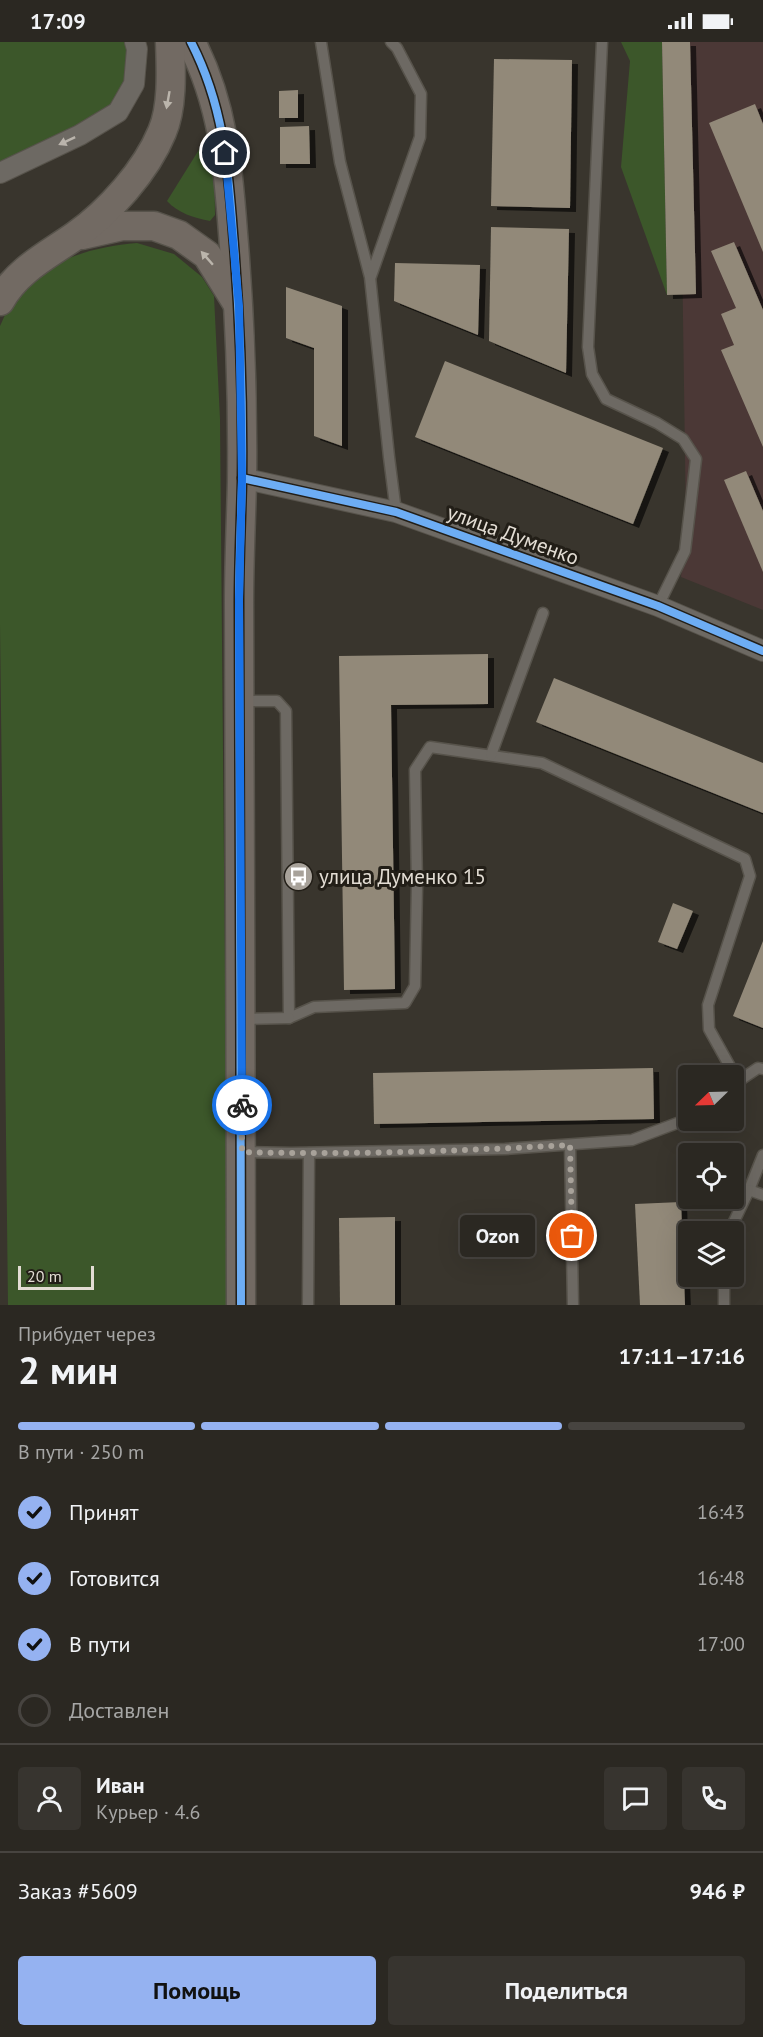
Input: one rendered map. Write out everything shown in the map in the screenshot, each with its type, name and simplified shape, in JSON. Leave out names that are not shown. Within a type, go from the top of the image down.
[{"type":"street","points":[[0,173],[80,135],[118,112],[134,84],[137,49],[135,42]]},
{"type":"street","points":[[4,285],[98,219],[118,198],[148,159],[163,131],[171,83],[170,42]]},
{"type":"street","points":[[191,42],[205,69],[219,113],[228,173],[239,306],[242,478],[239,600],[241,1305]]},
{"type":"street","points":[[74,237],[122,226],[154,226],[179,235],[207,255],[239,306]]},
{"type":"street","name":"улица Думенко","points":[[242,478],[396,512],[657,606],[763,651]]},
{"type":"lane","points":[[321,42],[340,162],[370,277],[396,512]]},
{"type":"lane","points":[[370,277],[420,137],[421,94],[398,48],[391,42]]},
{"type":"lane","points":[[602,42],[588,347],[592,374],[606,399],[657,423],[683,439],[696,459],[685,551],[657,606]]},
{"type":"lane","points":[[491,755],[543,613]]},
{"type":"lane","points":[[241,701],[277,701],[286,711],[289,1018]]},
{"type":"lane","points":[[241,1019],[289,1018],[314,1007],[405,1003],[415,986],[417,886],[415,770],[430,747],[542,764],[745,859],[750,876],[708,1005],[708,1029],[727,1065]]},
{"type":"lane","points":[[744,1078],[758,1068],[763,1069]]},
{"type":"lane","points":[[242,1152],[505,1149],[570,1145],[632,1140],[678,1123]]},
{"type":"lane","points":[[570,1145],[573,1305]]},
{"type":"lane","points":[[308,1305],[309,1153]]},
{"type":"lane","points":[[734,1221],[750,1190],[763,1155]]},
{"type":"lane","points":[[750,1190],[763,1195]]},
{"type":"lane","points":[[724,1287],[724,1305]]},
{"type":"shaded area","points":[[679,42],[763,42],[763,610],[681,577],[686,523]]},
{"type":"green space","points":[[0,42],[139,42],[147,62],[131,104],[0,162]]},
{"type":"green space","points":[[621,42],[662,42],[667,295],[621,167],[630,61]]},
{"type":"green space","points":[[211,138],[214,145],[215,215],[210,221],[176,209],[167,201],[205,140]]},
{"type":"green space","points":[[137,243],[174,254],[202,277],[214,296],[220,419],[228,1305],[8,1305],[0,625],[0,326],[7,310],[25,287],[53,266],[68,258],[102,248]]},
{"type":"building","points":[[662,42],[690,42],[696,294],[667,295]]},
{"type":"building","points":[[494,59],[572,60],[570,208],[491,206]]},
{"type":"building","points":[[298,90],[298,118],[279,118],[279,91]]},
{"type":"building","points":[[755,104],[763,124],[763,252],[709,123]]},
{"type":"building","points":[[309,126],[310,164],[280,164],[280,127]]},
{"type":"building","points":[[491,227],[569,229],[566,373],[489,341]]},
{"type":"building","points":[[734,242],[763,310],[763,447],[721,350],[734,345],[721,314],[736,308],[711,251]]},
{"type":"building","points":[[395,263],[480,265],[478,335],[394,301]]},
{"type":"building","points":[[286,287],[342,306],[342,446],[314,436],[314,348],[286,338]]},
{"type":"building","points":[[445,361],[663,448],[633,524],[415,437]]},
{"type":"building","points":[[746,471],[763,511],[763,572],[724,480]]},
{"type":"building","points":[[488,654],[488,704],[391,705],[395,989],[344,990],[339,656]]},
{"type":"building","points":[[554,678],[763,763],[763,813],[536,722]]},
{"type":"building","points":[[673,903],[693,911],[677,949],[658,942]]},
{"type":"building","points":[[763,941],[763,1028],[733,1016]]},
{"type":"building","points":[[653,1068],[654,1119],[374,1124],[373,1073]]},
{"type":"building","points":[[678,1202],[678,1209],[681,1209],[682,1221],[678,1221],[678,1287],[684,1287],[685,1305],[640,1305],[635,1204]]},
{"type":"building","points":[[395,1217],[395,1305],[340,1305],[339,1218]]},
{"type":"cycle path","points":[[191,42],[210,88],[226,159],[240,358],[242,451],[239,603],[241,1305]]},
{"type":"cycle path","points":[[242,478],[396,512],[658,606],[763,651]]},
{"type":"way so far","points":[[242,1105],[242,1152],[505,1149],[570,1145],[572,1236]]},
{"type":"place","name":"улица Думенко 15","points":[[298,877]]},
{"type":"place","name":"Ozon","points":[[572,1236]]},
{"type":"route","points":[[225,153],[239,306],[242,478],[239,600],[242,1105]]}]
